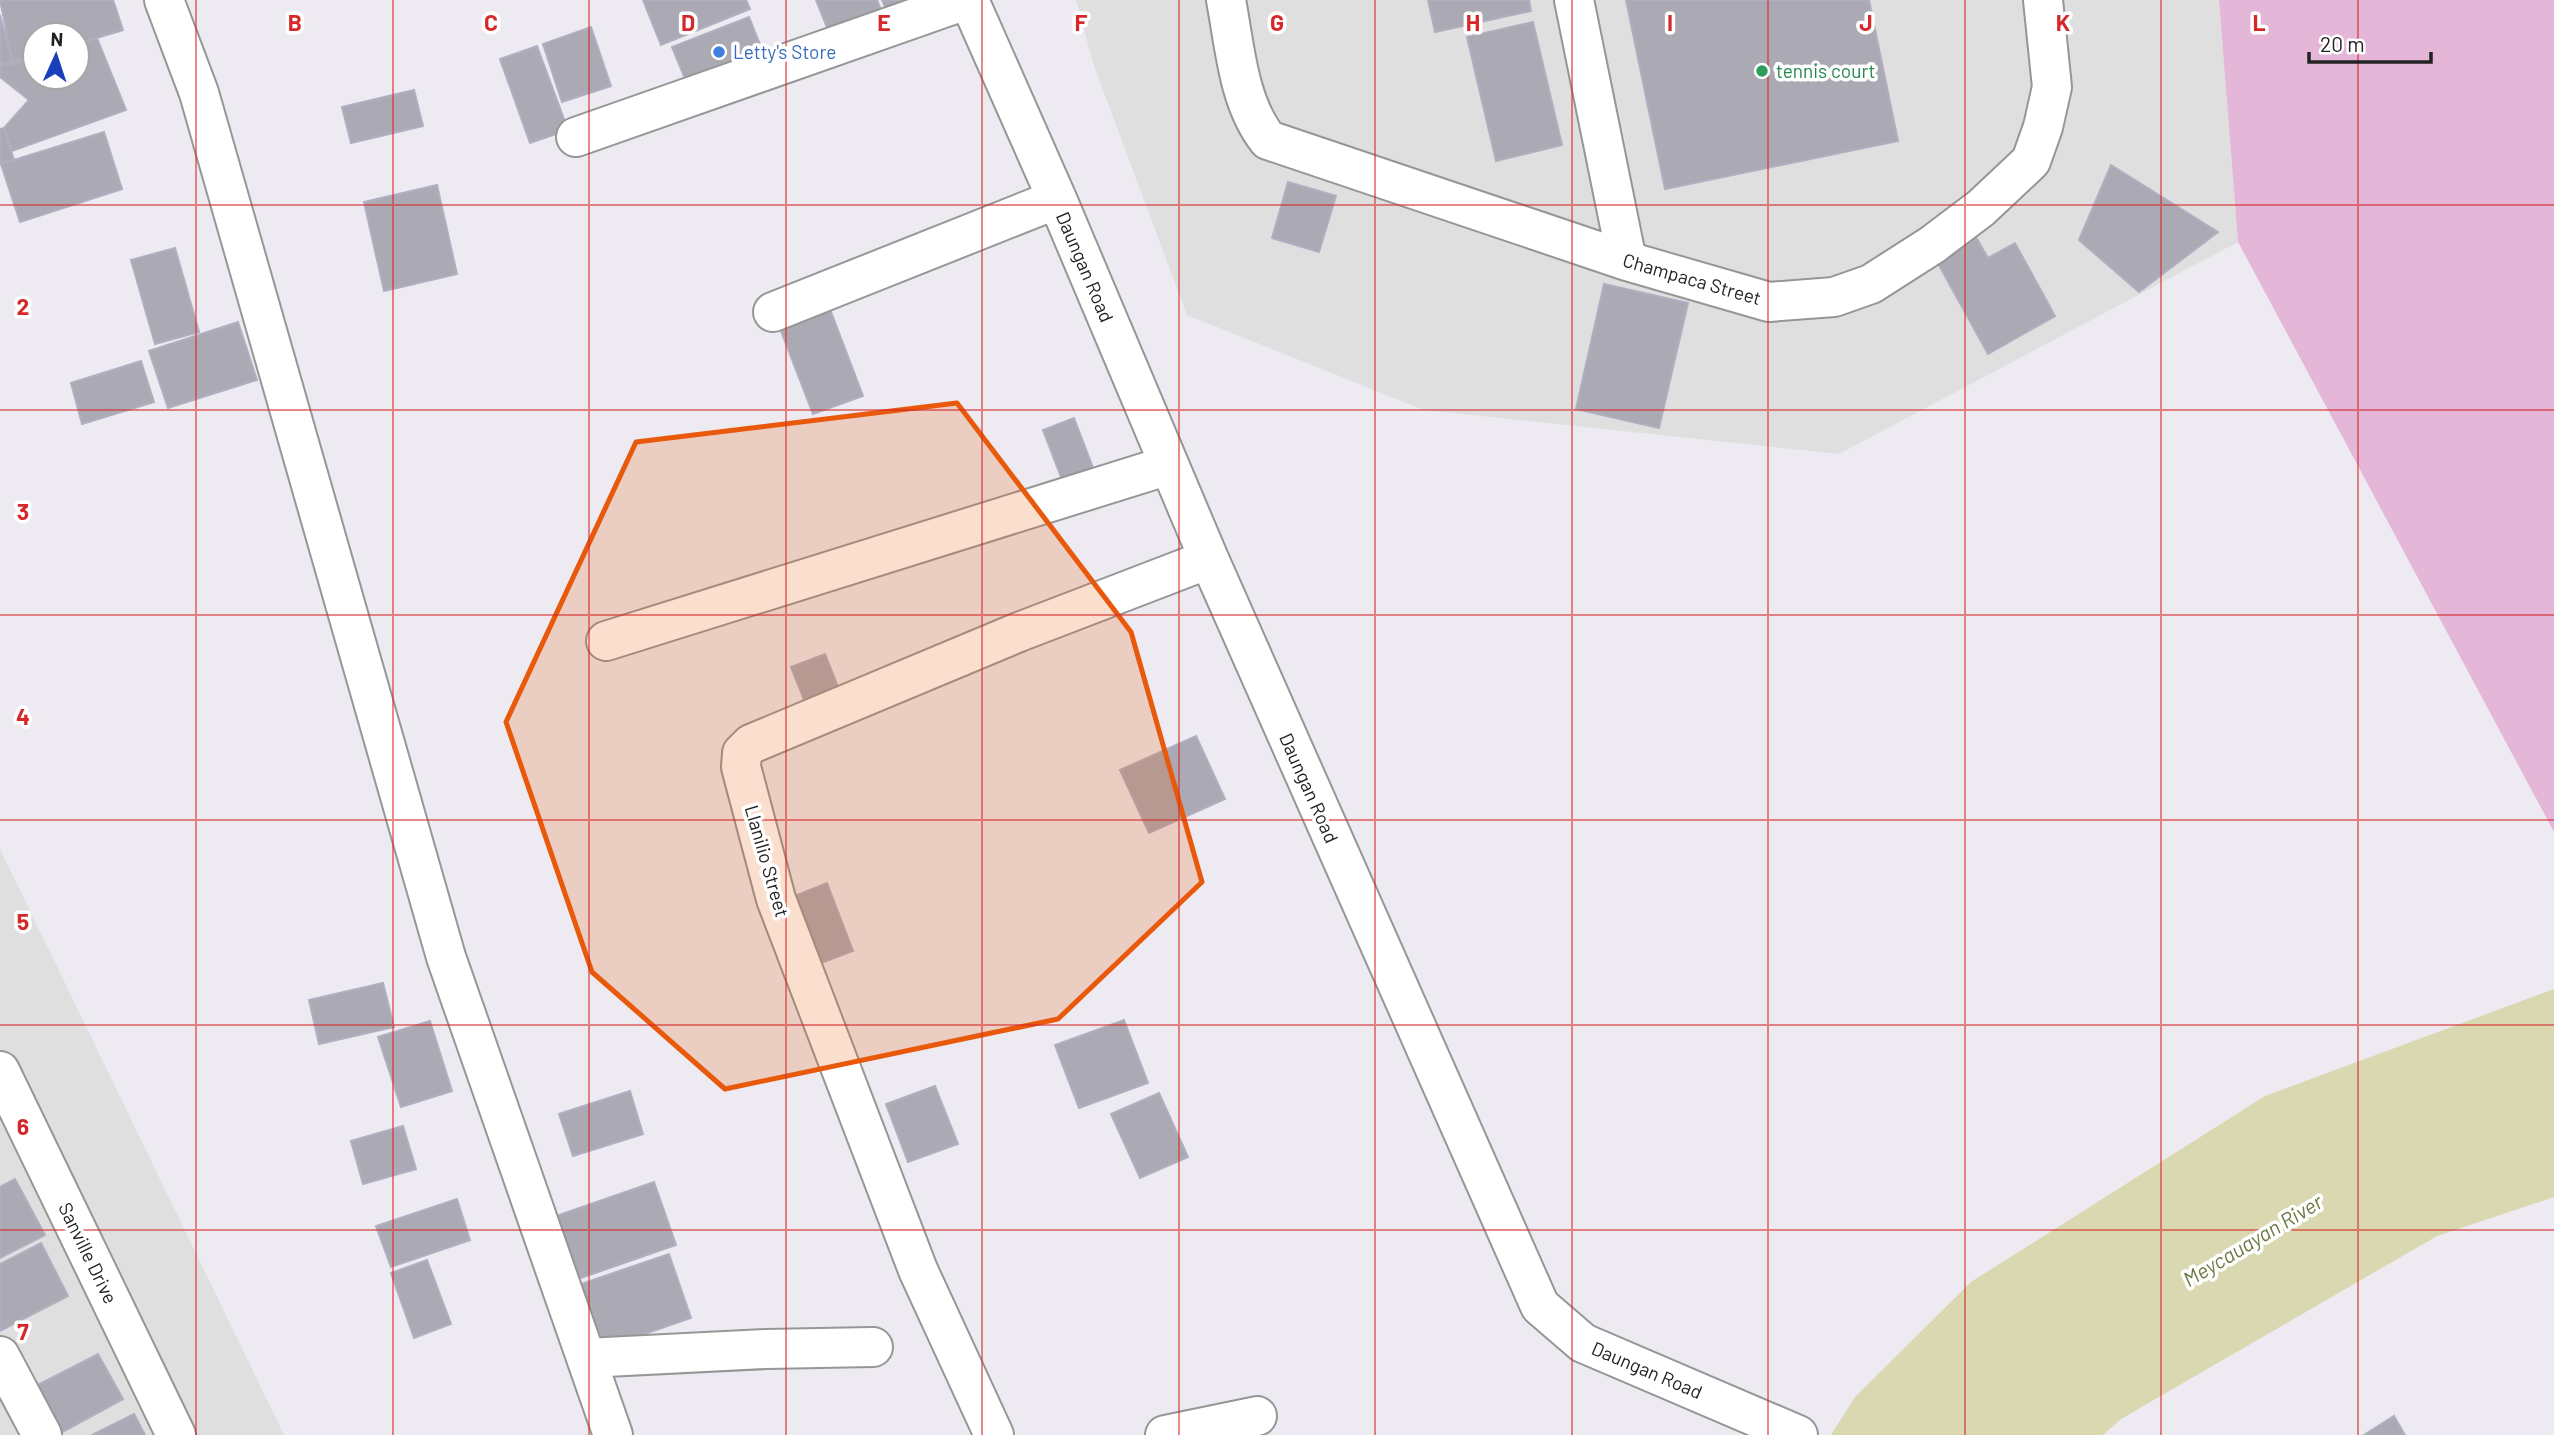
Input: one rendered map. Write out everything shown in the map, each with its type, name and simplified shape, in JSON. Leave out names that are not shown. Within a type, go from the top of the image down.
[{"type":"street","points":[[164,0],[199,93],[238,224],[446,957],[613,1435]]},
{"type":"street","points":[[576,137],[967,0]]},
{"type":"street","name":"Daungan Road","points":[[967,0],[1057,199],[1209,559],[1540,1306],[1583,1343],[1798,1435]]},
{"type":"street","name":"Champaca Street","points":[[1226,0],[1245,97],[1255,123],[1268,140],[1627,261],[1769,302],[1834,297],[1871,284],[1932,245],[1981,208],[2031,161],[2043,127],[2052,87],[2043,0]]},
{"type":"street","points":[[1574,0],[1627,261]]},
{"type":"street","points":[[773,312],[1057,199]]},
{"type":"street","points":[[606,641],[1169,465]]},
{"type":"street","name":"Llanilio Street","points":[[995,1435],[918,1270],[776,899],[741,767],[742,753],[751,744],[1019,632],[1209,559]]},
{"type":"street","name":"Sanville Drive","points":[[0,1071],[176,1435]]},
{"type":"street","points":[[586,1358],[873,1347]]},
{"type":"street","points":[[0,1356],[43,1435]]},
{"type":"street","points":[[1166,1435],[1257,1416]]},
{"type":"highlighted area","points":[[957,403],[1131,632],[1202,882],[1058,1019],[725,1089],[592,972],[506,722],[636,442]]},
{"type":"shaded area","points":[[1076,0],[2219,0],[2238,242],[1839,454],[1424,410],[1187,315],[1094,66]]},
{"type":"shaded area","points":[[2219,0],[2554,0],[2554,832],[2238,242]]},
{"type":"shaded area","points":[[0,849],[284,1435],[0,1435]]},
{"type":"water","name":"Meycauayan River","points":[[2554,989],[2554,1197],[2437,1236],[2121,1419],[2103,1435],[1831,1435],[1855,1397],[1971,1282],[2265,1096]]},
{"type":"building","points":[[0,0],[113,0],[123,30],[91,40],[91,21],[21,21],[21,61],[13,64]]},
{"type":"building","points":[[643,0],[746,0],[750,9],[661,45]]},
{"type":"building","points":[[816,0],[877,0],[885,20],[832,40]]},
{"type":"building","points":[[882,0],[928,0],[889,16]]},
{"type":"building","points":[[1428,0],[1529,0],[1531,11],[1435,32]]},
{"type":"building","name":"tennis court","points":[[1626,0],[1869,0],[1898,141],[1665,189]]},
{"type":"building","points":[[0,15],[13,64],[0,66]]},
{"type":"building","name":"Letty's Store","points":[[749,17],[765,57],[688,86],[672,47]]},
{"type":"building","points":[[1533,22],[1562,145],[1496,161],[1467,37]]},
{"type":"building","points":[[591,27],[611,86],[562,102],[543,44]]},
{"type":"building","points":[[97,38],[126,110],[12,151],[4,128],[29,100],[0,77],[0,64],[21,59],[21,91],[91,91],[91,40]]},
{"type":"building","points":[[537,46],[568,130],[530,143],[500,59]]},
{"type":"building","points":[[414,90],[423,126],[351,143],[342,107]]},
{"type":"building","points":[[4,128],[14,160],[0,163],[0,129]]},
{"type":"building","points":[[104,132],[122,189],[20,222],[1,164]]},
{"type":"building","points":[[2111,165],[2218,232],[2139,292],[2079,240]]},
{"type":"building","points":[[1288,182],[1336,196],[1319,252],[1272,238]]},
{"type":"building","points":[[437,185],[457,274],[384,291],[364,202]]},
{"type":"building","points":[[1976,237],[1988,258],[2015,243],[2055,316],[1988,354],[1936,260]]},
{"type":"building","points":[[175,248],[199,332],[155,344],[131,260]]},
{"type":"building","points":[[1604,284],[1688,303],[1659,428],[1576,409]]},
{"type":"building","points":[[828,304],[863,396],[813,414],[778,323]]},
{"type":"building","points":[[238,322],[257,380],[168,408],[149,351]]},
{"type":"building","points":[[141,361],[154,402],[82,424],[71,383]]},
{"type":"building","points":[[1074,418],[1095,473],[1064,485],[1043,430]]},
{"type":"building","points":[[825,654],[842,697],[808,710],[791,667]]},
{"type":"building","points":[[1196,736],[1225,799],[1149,833],[1120,770]]},
{"type":"building","points":[[827,883],[853,951],[813,966],[787,899]]},
{"type":"building","points":[[383,983],[394,1027],[319,1044],[309,1000]]},
{"type":"building","points":[[1124,1020],[1148,1083],[1079,1108],[1055,1045]]},
{"type":"building","points":[[430,1021],[452,1091],[401,1107],[378,1037]]},
{"type":"building","points":[[935,1086],[958,1144],[908,1162],[886,1104]]},
{"type":"building","points":[[630,1091],[643,1134],[573,1156],[559,1114]]},
{"type":"building","points":[[1159,1093],[1188,1157],[1140,1178],[1111,1114]]},
{"type":"building","points":[[403,1126],[416,1169],[363,1184],[351,1141]]},
{"type":"building","points":[[15,1179],[45,1235],[0,1258],[0,1187]]},
{"type":"building","points":[[654,1182],[676,1245],[575,1280],[553,1217]]},
{"type":"building","points":[[457,1199],[470,1240],[391,1267],[376,1226]]},
{"type":"building","points":[[41,1243],[68,1296],[0,1331],[0,1264]]},
{"type":"building","points":[[669,1254],[691,1318],[604,1348],[581,1284]]},
{"type":"building","points":[[427,1260],[451,1324],[414,1338],[391,1273]]},
{"type":"building","points":[[98,1354],[123,1399],[57,1435],[32,1388]]},
{"type":"building","points":[[134,1414],[145,1435],[92,1435]]},
{"type":"building","points":[[2394,1416],[2405,1435],[2364,1435]]},
{"type":"place","name":"Letty's Store","points":[[719,52]]},
{"type":"place","name":"tennis court","points":[[1762,71]]}]
